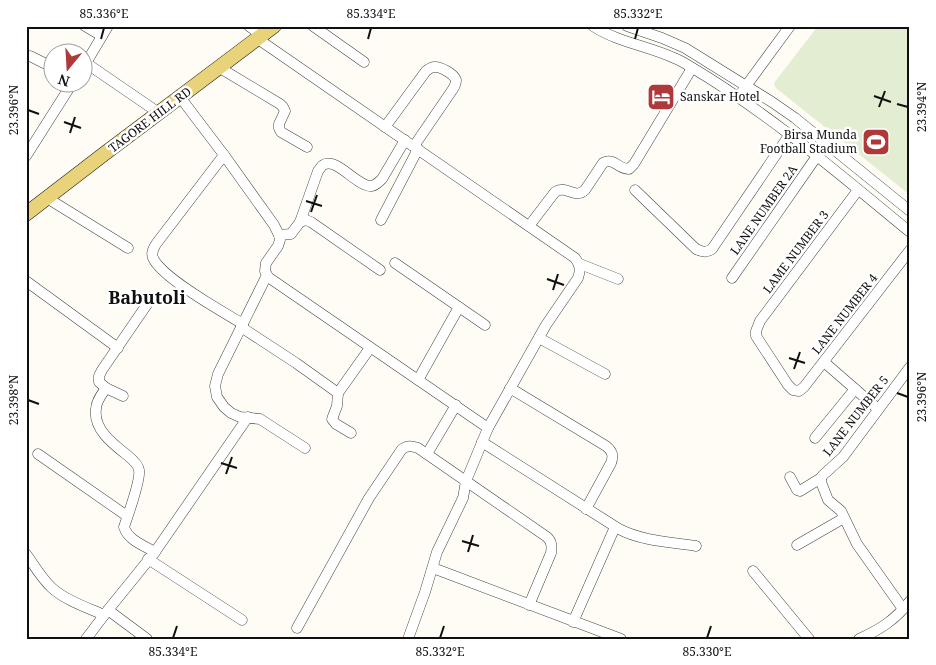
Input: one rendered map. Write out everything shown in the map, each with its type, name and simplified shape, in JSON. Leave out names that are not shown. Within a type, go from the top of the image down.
[{"type":"main road","name":"TAGORE HILL RD","points":[[26,214],[220,68],[265,31]]},
{"type":"street","points":[[84,26],[102,36]]},
{"type":"street","points":[[92,53],[108,26]]},
{"type":"street","points":[[249,26],[265,31],[385,127],[575,258],[580,264],[618,279]]},
{"type":"street","points":[[313,26],[364,62]]},
{"type":"street","points":[[593,26],[617,38],[675,58],[737,97],[790,134],[910,232]]},
{"type":"street","points":[[628,26],[685,48],[772,102],[795,118],[910,211]]},
{"type":"street","points":[[737,97],[790,26]]},
{"type":"street","points":[[30,56],[42,61]]},
{"type":"street","points":[[381,220],[416,148],[454,89],[456,80],[454,76],[437,67],[432,67],[426,71],[385,127]]},
{"type":"street","points":[[220,68],[280,104],[285,111],[278,128],[281,132],[307,147]]},
{"type":"street","points":[[529,226],[559,189],[565,189],[576,194],[581,193],[602,162],[612,161],[624,169],[629,169],[634,164],[692,68]]},
{"type":"street","points":[[92,71],[159,113]]},
{"type":"street","points":[[26,156],[68,92]]},
{"type":"street","points":[[180,97],[224,155],[274,225],[279,235],[278,246],[266,263],[264,271],[268,277],[488,428]]},
{"type":"street","points":[[635,190],[696,249],[707,252],[712,249],[790,134]]},
{"type":"street","points":[[279,235],[291,234],[300,222],[318,171],[323,164],[329,163],[336,166],[364,184],[371,186],[382,179],[404,140]]},
{"type":"street","points":[[224,155],[156,244],[152,250],[152,256],[168,276],[338,393]]},
{"type":"street","name":"LANE NUMBER 2A","points":[[732,278],[817,156]]},
{"type":"street","name":"LAME NUMBER 3","points":[[799,391],[793,390],[788,385],[756,336],[756,331],[760,321],[858,190]]},
{"type":"street","points":[[47,198],[128,248]]},
{"type":"street","points":[[300,222],[306,220],[311,222],[380,270]]},
{"type":"street","name":"LANE NUMBER 4","points":[[799,391],[824,362],[910,250]]},
{"type":"street","points":[[395,263],[485,326]]},
{"type":"street","points":[[412,637],[437,552],[463,498],[466,481],[488,428],[546,325],[578,278],[581,271],[580,264]]},
{"type":"street","points":[[267,275],[218,374],[215,386],[218,397],[224,407],[231,413],[240,417],[255,418],[266,422],[305,448]]},
{"type":"street","points":[[26,281],[118,348]]},
{"type":"street","points":[[26,289],[38,298]]},
{"type":"street","points":[[122,396],[99,382],[99,376],[150,300]]},
{"type":"street","points":[[418,380],[459,307]]},
{"type":"street","points":[[539,338],[605,374]]},
{"type":"street","points":[[351,433],[336,424],[332,419],[338,393],[370,348]]},
{"type":"street","points":[[824,362],[878,409]]},
{"type":"street","name":"LANE NUMBER 5","points":[[790,477],[795,488],[800,491],[821,478],[843,456],[910,367]]},
{"type":"street","points":[[106,388],[98,401],[96,420],[109,440],[134,461],[139,468],[140,477],[124,527],[126,533],[151,555],[242,620]]},
{"type":"street","points":[[510,388],[612,451],[611,464],[586,509]]},
{"type":"street","points":[[815,438],[854,389]]},
{"type":"street","points":[[427,454],[456,406]]},
{"type":"street","points":[[86,639],[151,555],[248,418]]},
{"type":"street","points":[[482,442],[630,535],[696,546]]},
{"type":"street","points":[[298,628],[369,498],[402,449],[406,446],[418,448],[551,541],[551,553],[529,605]]},
{"type":"street","points":[[38,454],[127,516]]},
{"type":"street","points":[[821,478],[828,500],[841,511],[857,544],[908,603],[900,614],[879,629],[859,639]]},
{"type":"street","points":[[797,545],[844,518]]},
{"type":"street","points":[[573,622],[615,527]]},
{"type":"street","points":[[26,554],[54,590],[66,597],[106,613],[147,639]]},
{"type":"street","points":[[433,568],[620,639]]},
{"type":"street","points":[[753,571],[809,639]]},
{"type":"green space","name":"Birsa Munda Football Stadium","points":[[818,26],[910,26],[910,195],[776,88],[774,83]]},
{"type":"place","name":"Sanskar Hotel","points":[[661,97]]},
{"type":"place","name":"Birsa Munda Football Stadium","points":[[876,142]]},
{"type":"district","name":"Babutoli","points":[[147,298]]}]
